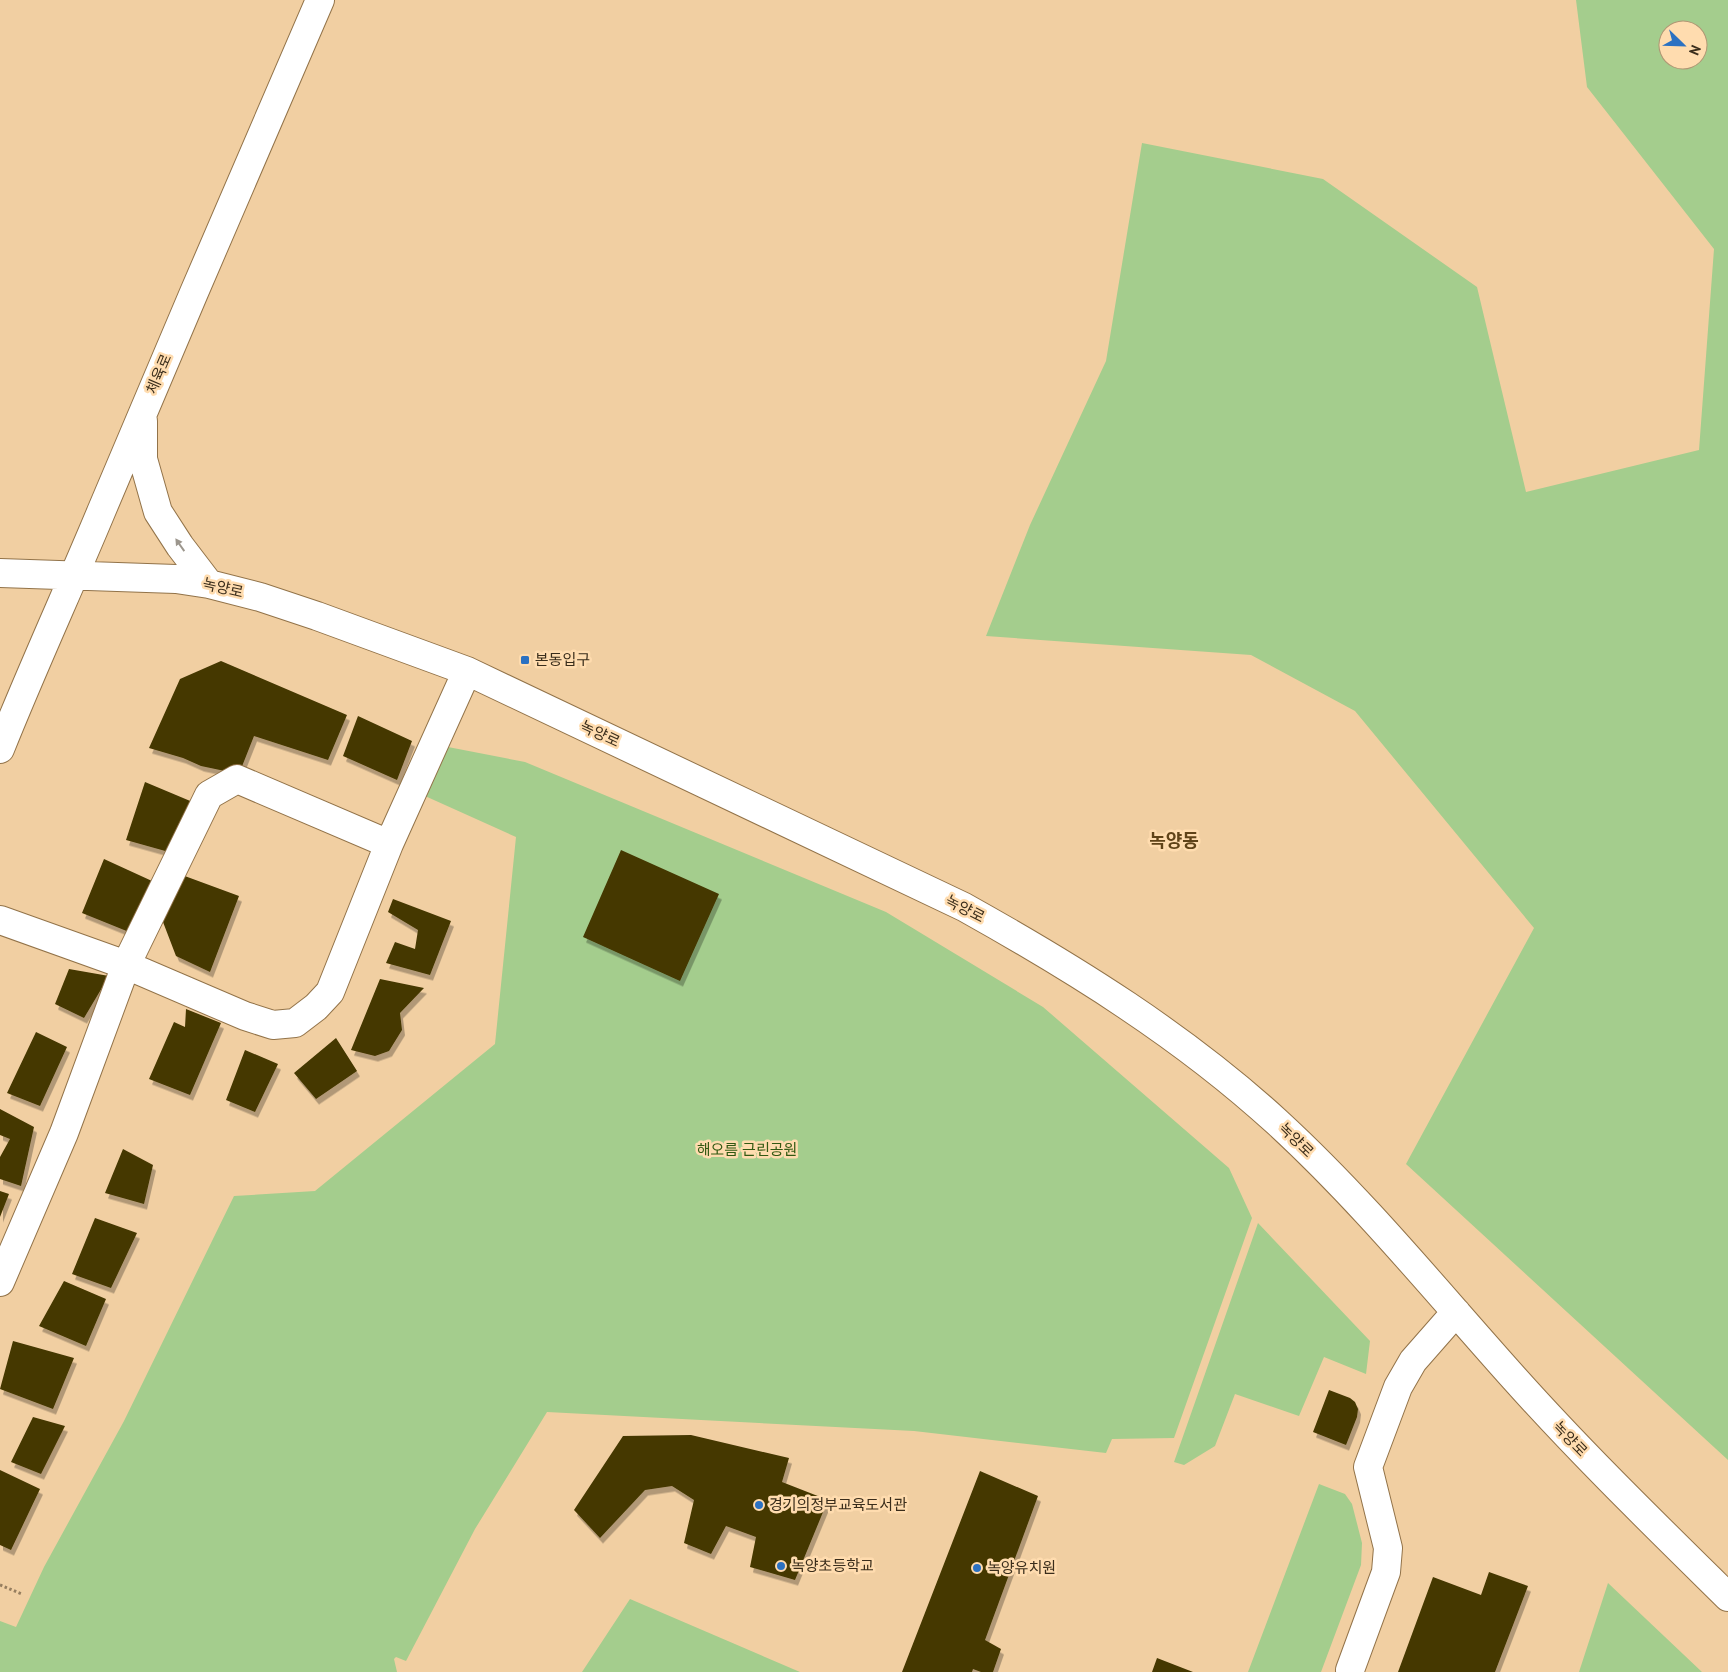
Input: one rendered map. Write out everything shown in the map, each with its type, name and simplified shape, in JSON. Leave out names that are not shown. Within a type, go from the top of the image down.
[{"type":"street","name":"체육로","points":[[0,749],[37,656],[73,577],[320,0]]},
{"type":"street","points":[[144,409],[143,459],[158,512],[180,546],[209,584]]},
{"type":"street","name":"녹양로","points":[[0,573],[73,577],[176,579],[209,584],[260,597],[317,616],[467,671],[964,908],[1028,943],[1086,978],[1147,1019],[1205,1062],[1276,1121],[1332,1175],[1389,1236],[1563,1432],[1728,1597]]},
{"type":"street","points":[[0,920],[126,965],[244,1016],[273,1026],[295,1023],[316,1007],[330,992],[390,844],[467,671]]},
{"type":"street","points":[[0,1282],[64,1133],[126,965],[209,795],[237,779],[390,844]]},
{"type":"street","points":[[1350,1670],[1386,1572],[1388,1548],[1368,1467],[1398,1387],[1414,1361],[1456,1312]]},
{"type":"path","points":[[0,1585],[22,1594]]},
{"type":"green space","points":[[1576,0],[1728,0],[1728,1460],[1406,1164],[1534,928],[1355,711],[1251,655],[986,636],[1030,525],[1106,361],[1142,143],[1323,179],[1477,287],[1526,492],[1699,450],[1714,249],[1587,87]]},
{"type":"green space","name":"해오름 근린공원","points":[[448,747],[525,762],[886,912],[1043,1007],[1229,1168],[1252,1218],[1174,1438],[1112,1439],[1106,1453],[914,1431],[547,1412],[475,1529],[406,1661],[396,1657],[394,1659],[397,1672],[0,1672],[0,1621],[16,1627],[44,1567],[124,1421],[234,1196],[315,1191],[495,1044],[516,837],[425,796]]},
{"type":"green space","points":[[1258,1223],[1370,1341],[1366,1374],[1324,1357],[1299,1416],[1235,1394],[1215,1446],[1184,1465],[1174,1462]]},
{"type":"green space","points":[[1319,1484],[1345,1494],[1352,1504],[1362,1543],[1361,1565],[1321,1672],[1248,1672]]},
{"type":"green space","points":[[1608,1583],[1702,1672],[1579,1672]]},
{"type":"green space","points":[[630,1599],[800,1672],[582,1672]]},
{"type":"building","points":[[221,661],[347,715],[328,760],[254,736],[239,774],[201,766],[183,758],[149,748],[180,679]]},
{"type":"building","points":[[358,716],[412,741],[397,780],[343,756]]},
{"type":"building","points":[[145,782],[195,803],[176,854],[126,840]]},
{"type":"building","points":[[621,850],[719,894],[680,981],[583,937]]},
{"type":"building","points":[[104,859],[152,881],[134,934],[82,913]]},
{"type":"building","points":[[182,875],[239,896],[210,972],[176,956],[163,922]]},
{"type":"building","points":[[393,899],[451,921],[430,975],[386,963],[395,942],[415,949],[418,930],[388,912]]},
{"type":"building","points":[[69,969],[109,976],[84,1018],[55,1004]]},
{"type":"building","points":[[380,979],[424,988],[400,1013],[402,1030],[389,1051],[375,1056],[351,1050]]},
{"type":"building","points":[[186,1009],[221,1023],[190,1095],[149,1079],[174,1022],[185,1027]]},
{"type":"building","points":[[36,1032],[67,1047],[40,1106],[7,1093]]},
{"type":"building","points":[[336,1038],[357,1071],[316,1099],[294,1073]]},
{"type":"building","points":[[245,1050],[278,1064],[255,1112],[226,1100]]},
{"type":"building","points":[[0,1109],[34,1127],[21,1186],[0,1179],[0,1157],[10,1139],[0,1135]]},
{"type":"building","points":[[123,1149],[153,1165],[144,1204],[105,1193]]},
{"type":"building","points":[[0,1191],[9,1194],[0,1217]]},
{"type":"building","points":[[95,1218],[137,1233],[111,1288],[72,1274]]},
{"type":"building","points":[[64,1281],[106,1299],[86,1346],[39,1326]]},
{"type":"building","points":[[13,1341],[74,1358],[53,1409],[0,1389]]},
{"type":"building","points":[[1329,1390],[1350,1398],[1355,1402],[1358,1409],[1357,1417],[1346,1445],[1313,1432]]},
{"type":"building","points":[[33,1417],[65,1426],[41,1474],[11,1462]]},
{"type":"building","name":"경기의정부교육도서관","points":[[691,1435],[789,1458],[782,1482],[828,1500],[795,1580],[750,1567],[756,1537],[726,1526],[711,1554],[684,1543],[694,1500],[672,1486],[645,1490],[600,1538],[574,1510],[623,1436]]},
{"type":"building","points":[[0,1470],[40,1489],[11,1550],[0,1545]]},
{"type":"building","name":"녹양유치원","points":[[980,1471],[1038,1496],[985,1640],[1001,1649],[993,1672],[981,1672],[973,1669],[972,1672],[902,1672]]},
{"type":"building","points":[[1489,1572],[1528,1586],[1495,1672],[1398,1672],[1433,1577],[1481,1595]]},
{"type":"building","points":[[1157,1658],[1193,1672],[1152,1672]]},
{"type":"place","name":"본동입구","points":[[525,660]]},
{"type":"place","name":"경기의정부교육도서관","points":[[759,1505]]},
{"type":"place","name":"녹양초등학교","points":[[781,1566]]},
{"type":"place","name":"녹양유치원","points":[[977,1568]]},
{"type":"district","name":"녹양동","points":[[1174,841]]}]
